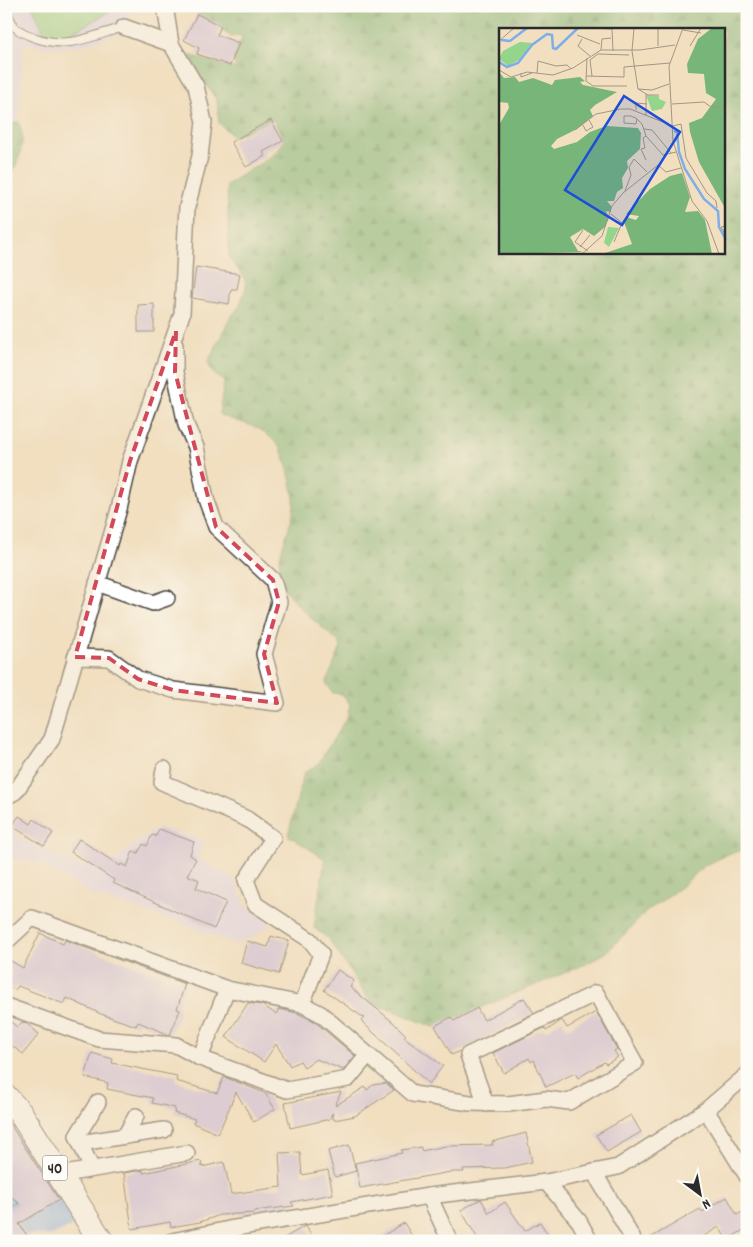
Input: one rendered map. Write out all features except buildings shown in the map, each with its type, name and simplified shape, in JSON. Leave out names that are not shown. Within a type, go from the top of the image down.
[{"type":"main road","name":"40","points":[[6,1097],[21,1114],[102,1241]]},
{"type":"street","points":[[6,797],[15,792],[52,739],[119,509],[130,461],[182,314],[186,207],[200,156],[204,122],[196,86],[171,44],[165,6]]},
{"type":"street","points":[[124,27],[171,44]]},
{"type":"street","points":[[75,657],[109,658],[138,679],[173,690],[277,703],[264,654],[280,602],[273,580],[216,527],[206,498],[196,447],[186,425],[175,372],[176,331]]},
{"type":"street","points":[[97,583],[153,602],[167,598]]},
{"type":"street","points":[[164,769],[162,782],[247,819],[273,838],[246,880],[255,904],[310,940],[320,954],[302,1004]]},
{"type":"street","points":[[6,942],[32,918],[226,989],[302,1004],[321,1014],[367,1056],[413,1094],[470,1104],[486,1104],[508,1104],[546,1099],[569,1102],[635,1063],[596,993],[468,1055],[486,1104]]},
{"type":"street","points":[[200,1058],[226,989]]},
{"type":"street","points":[[6,1006],[99,1039],[176,1045],[200,1058],[287,1090],[348,1079],[367,1056]]},
{"type":"street","points":[[172,1241],[232,1235],[429,1196],[546,1182],[618,1166],[706,1110],[747,1075]]},
{"type":"street","points":[[92,1169],[77,1136],[98,1102]]},
{"type":"street","points":[[706,1110],[747,1176]]},
{"type":"street","points":[[125,1136],[136,1116]]},
{"type":"street","points":[[80,1143],[164,1130]]},
{"type":"street","points":[[60,1175],[187,1153]]},
{"type":"street","points":[[594,1172],[633,1239]]},
{"type":"street","points":[[546,1182],[578,1221],[590,1241]]},
{"type":"street","points":[[429,1196],[450,1241]]},
{"type":"lane","points":[[6,7],[11,23],[17,31],[48,43],[64,44],[124,27]]},
{"type":"highlighted area","points":[[176,331],[175,372],[216,527],[273,580],[279,602],[264,654],[277,703],[173,690],[138,679],[109,658],[75,657],[130,461]]},
{"type":"shaded area","points":[[6,6],[134,6],[124,32],[81,46],[48,48],[28,44],[22,48],[18,121],[6,128],[6,101],[9,99],[6,74]]},
{"type":"shaded area","points":[[6,821],[21,839],[82,866],[98,868],[111,863],[158,827],[204,841],[197,857],[235,881],[246,906],[268,920],[270,925],[251,938],[235,944],[185,924],[95,896],[43,865],[6,857]]},
{"type":"green space","points":[[32,6],[121,6],[61,38],[46,36]]},
{"type":"green space","points":[[183,6],[747,6],[747,849],[728,854],[704,866],[682,886],[646,912],[607,952],[586,964],[434,1027],[370,1002],[329,939],[314,928],[325,859],[288,835],[304,773],[318,764],[347,717],[350,704],[342,694],[333,693],[326,683],[341,647],[339,642],[296,603],[280,579],[280,557],[293,514],[294,504],[290,478],[282,452],[264,432],[219,414],[224,382],[212,372],[208,362],[230,318],[239,307],[246,287],[244,277],[229,258],[227,185],[267,159],[280,147],[284,140],[273,119],[233,137],[219,123],[217,101],[186,54],[236,69],[233,54],[242,39],[240,35],[231,37],[196,12]]},
{"type":"green space","points":[[18,121],[22,137],[21,152],[15,167],[6,181],[6,128]]},
{"type":"waterway","points":[[6,1199],[28,1219],[48,1220],[67,1212]]}]
